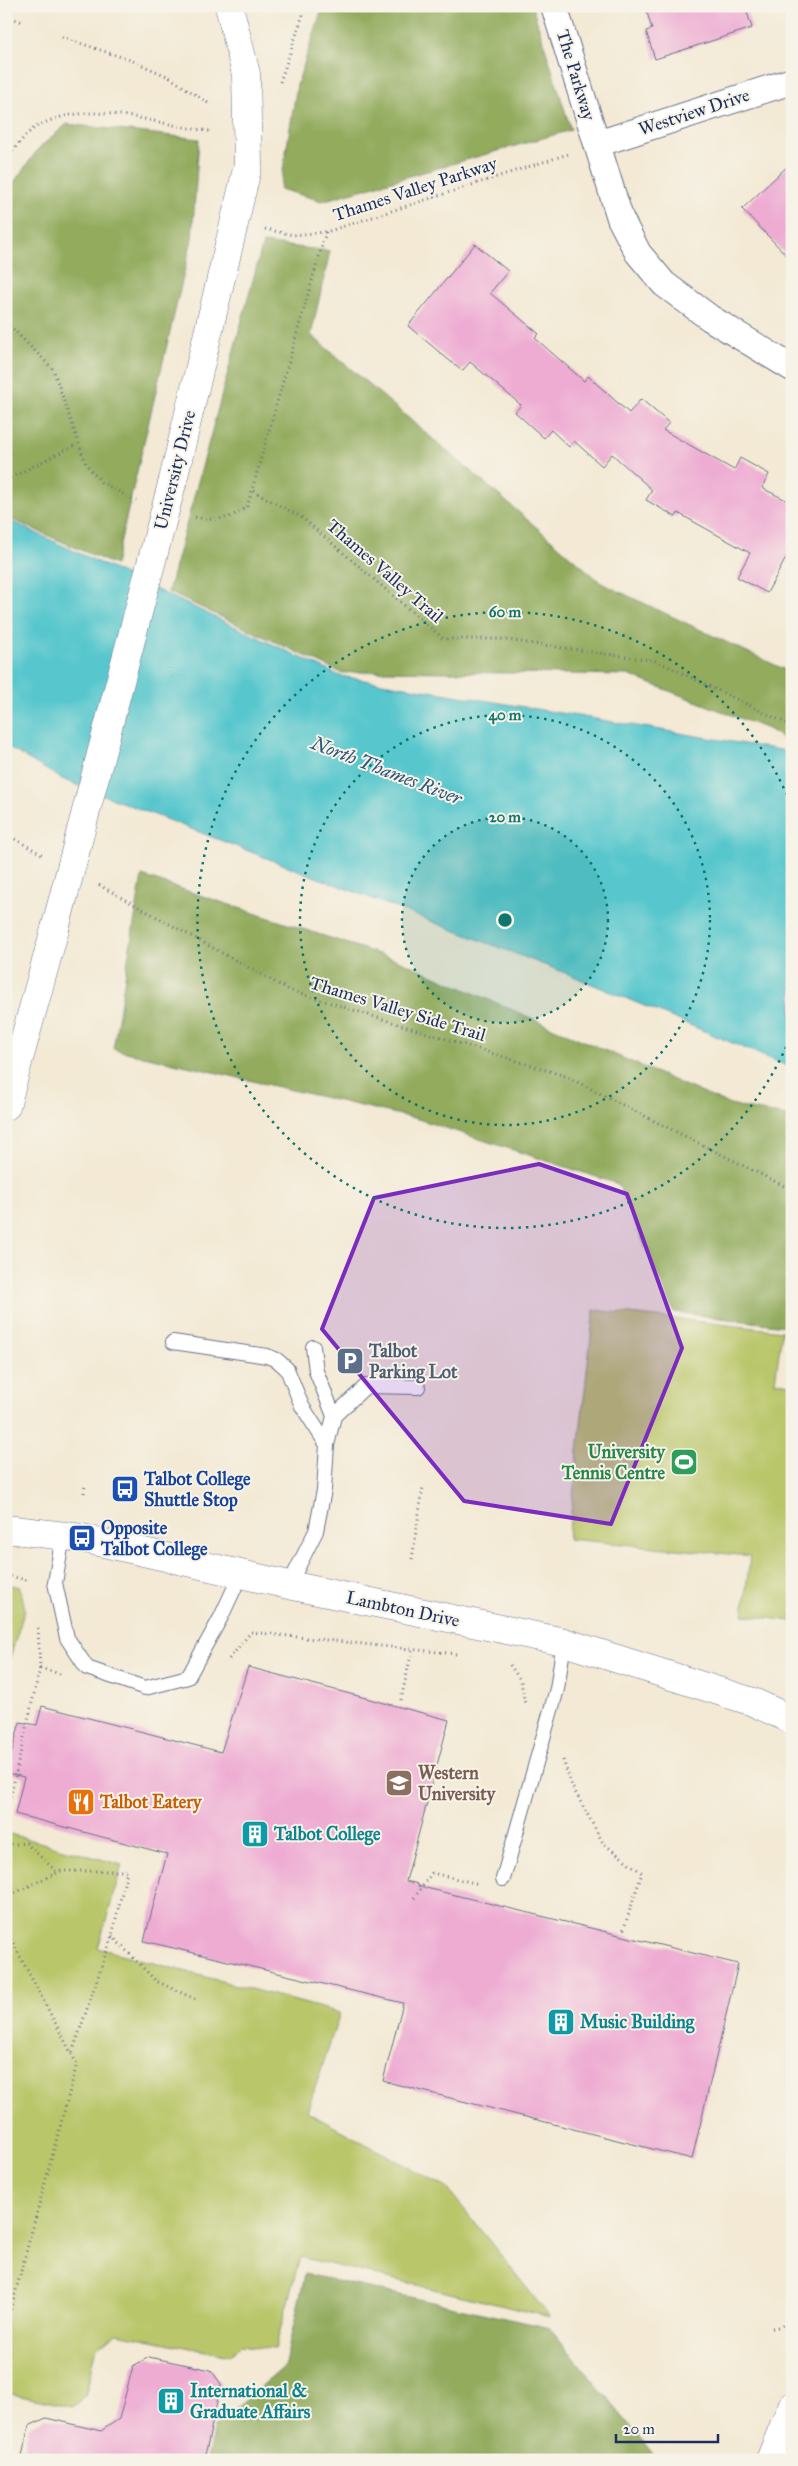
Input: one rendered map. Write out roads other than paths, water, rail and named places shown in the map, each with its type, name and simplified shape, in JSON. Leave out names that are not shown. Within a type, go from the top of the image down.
[{"type":"street","name":"University Drive","points":[[6,1106],[55,929],[173,480],[248,165],[246,74],[229,6]]},
{"type":"street","name":"The Parkway","points":[[554,6],[620,218],[638,254],[664,284],[710,318],[792,368]]},
{"type":"street","name":"Westview Drive","points":[[597,144],[792,81]]},
{"type":"street","name":"Lambton Drive","points":[[6,1528],[63,1536],[564,1642],[753,1702],[792,1720]]},
{"type":"street","points":[[770,2460],[792,2406]]},
{"type":"lane","points":[[174,1342],[267,1356],[277,1360],[287,1369],[302,1406],[327,1444]]},
{"type":"lane","points":[[313,1347],[316,1371],[334,1416]]},
{"type":"lane","points":[[290,1585],[316,1530],[324,1490],[327,1444],[334,1416],[366,1386],[418,1387]]},
{"type":"lane","points":[[63,1536],[55,1583],[67,1638],[87,1668],[145,1688],[188,1677],[221,1617],[241,1574]]},
{"type":"lane","points":[[503,1879],[557,1689],[564,1642]]},
{"type":"water","name":"North Thames River","points":[[6,519],[340,676],[792,752],[792,1068],[573,976],[64,780],[6,746]]},
{"type":"place","name":"Talbot Parking Lot","points":[[350,1361]]},
{"type":"place","name":"University Tennis Centre","points":[[684,1462]]},
{"type":"place","name":"Talbot College Shuttle Stop","points":[[125,1489]]},
{"type":"place","name":"Opposite Talbot College","points":[[82,1538]]},
{"type":"place","name":"Western University","points":[[399,1783]]},
{"type":"place","name":"Talbot Eatery","points":[[81,1802]]},
{"type":"place","name":"Talbot College","points":[[255,1834]]},
{"type":"place","name":"Music Building","points":[[561,2022]]},
{"type":"place","name":"International & Graduate Affairs","points":[[171,2401]]}]
